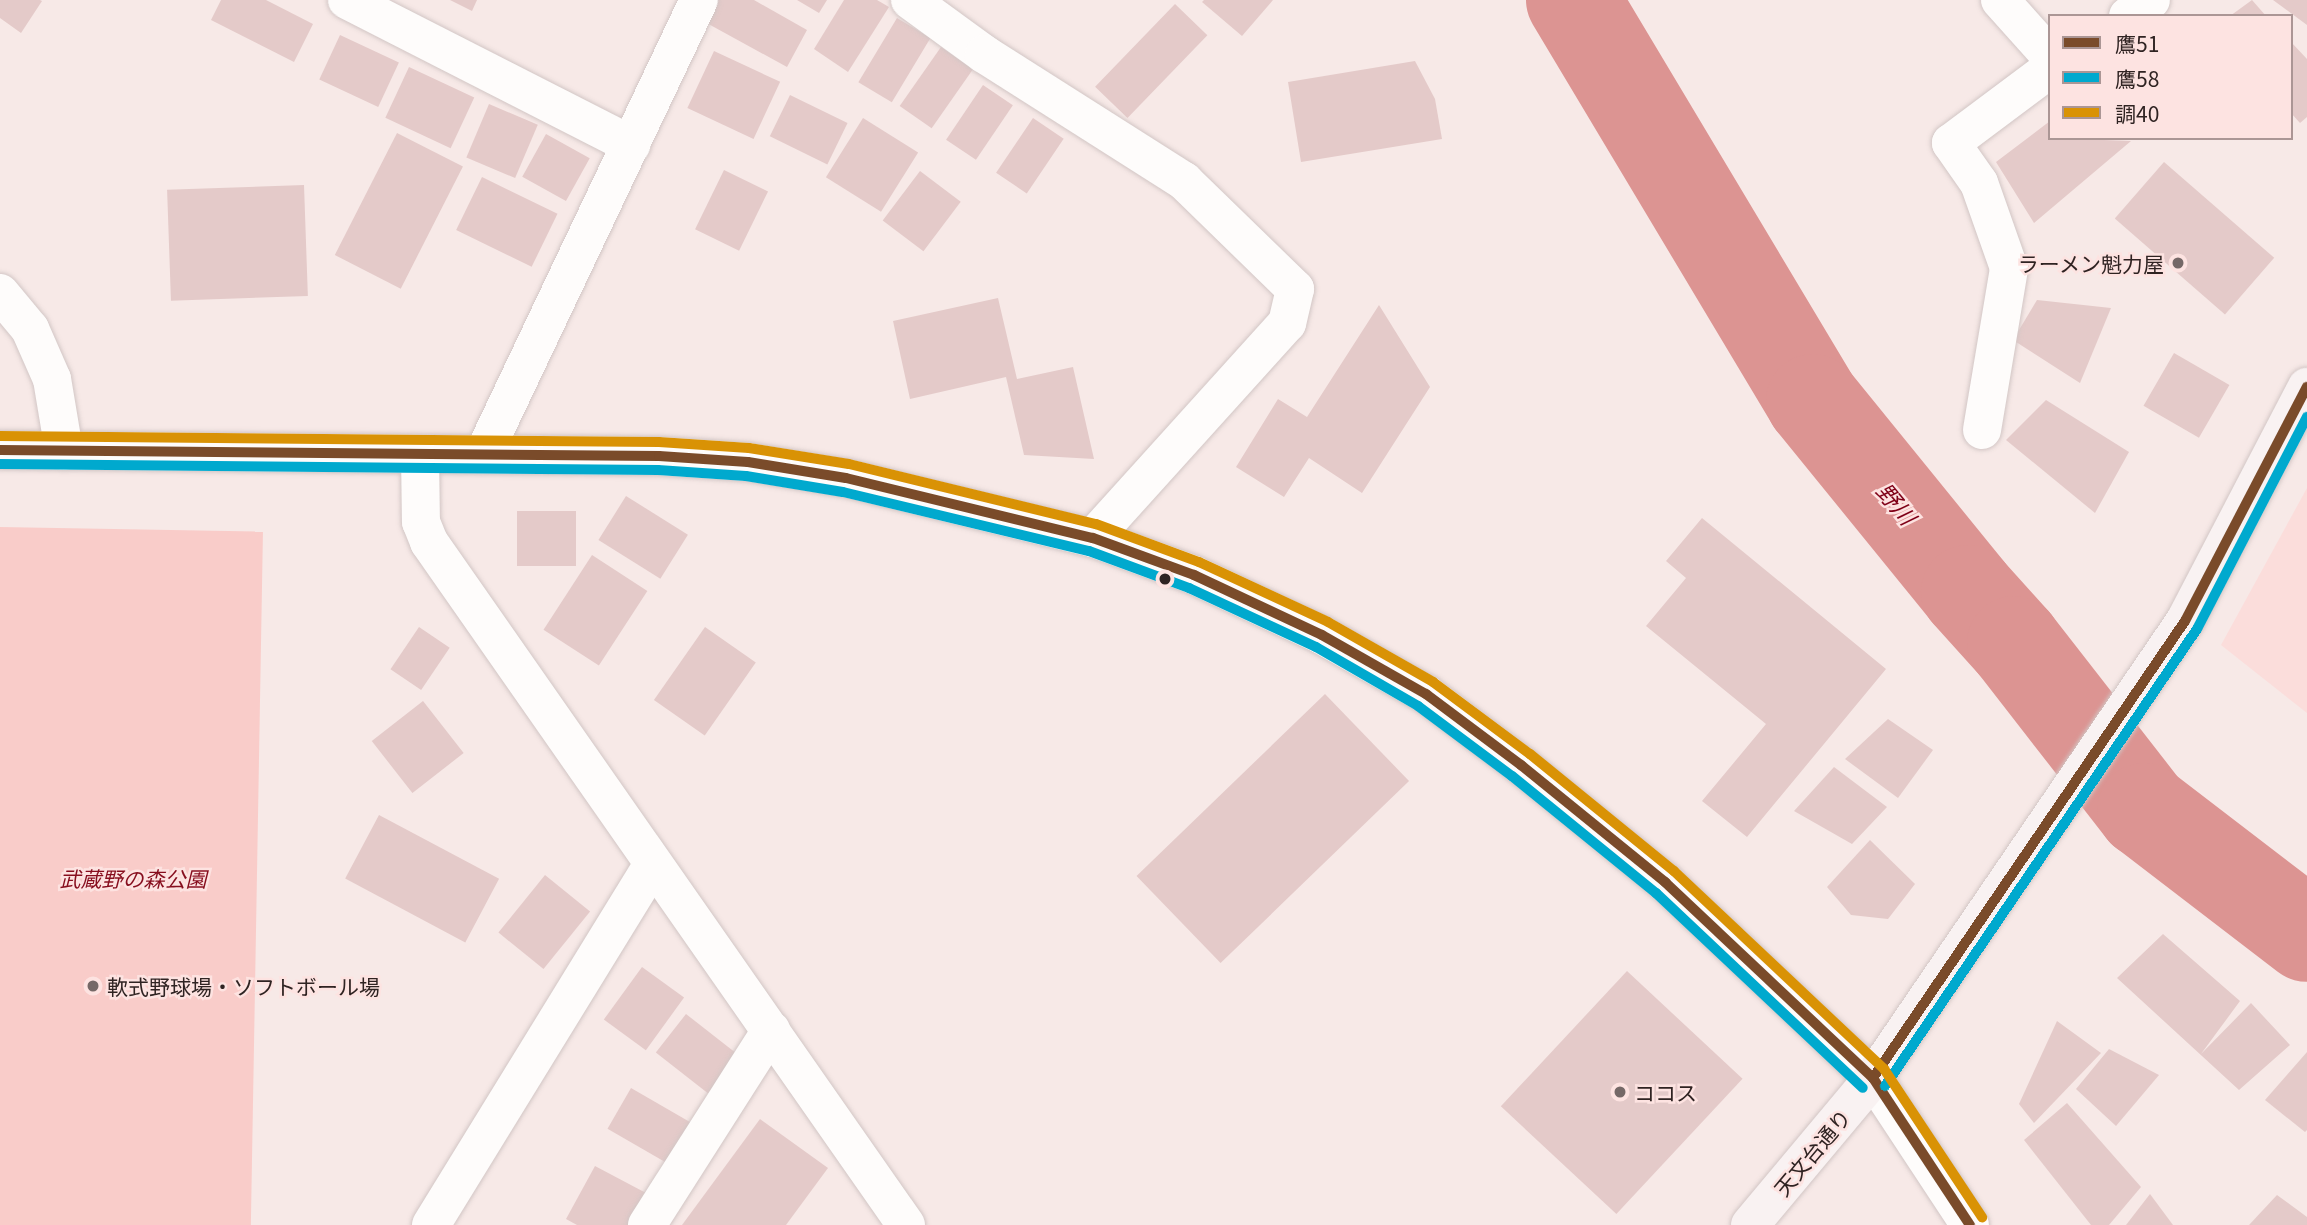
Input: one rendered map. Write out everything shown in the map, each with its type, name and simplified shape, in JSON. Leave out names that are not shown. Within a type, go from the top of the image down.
[{"type":"main road","name":"天文台通り","points":[[1750,1225],[1873,1079],[2171,643],[2307,387]]},
{"type":"street","points":[[347,0],[631,145]]},
{"type":"street","points":[[484,453],[699,0]]},
{"type":"street","points":[[910,0],[984,54],[1184,181],[1295,289],[1287,323],[1093,538]]},
{"type":"street","points":[[2000,0],[2048,54]]},
{"type":"street","points":[[2130,14],[2151,0]]},
{"type":"street","points":[[1982,430],[2009,268],[1979,183],[1951,143],[2048,70]]},
{"type":"street","points":[[0,293],[30,329],[52,379],[64,452]]},
{"type":"street","points":[[0,450],[660,456],[748,463],[846,478],[1093,538],[1229,591],[1322,635],[1426,694],[1521,765],[1665,882],[1873,1079],[1970,1225]]},
{"type":"street","points":[[420,454],[421,522],[429,542],[652,866],[771,1030],[906,1225]]},
{"type":"street","points":[[431,1225],[652,866]]},
{"type":"street","points":[[647,1225],[771,1030]]},
{"type":"shaded area","points":[[2307,488],[2307,713],[2221,645]]},
{"type":"green space","name":"軟式野球場・ソフトボール場","points":[[0,527],[263,532],[251,1225],[0,1225]]},
{"type":"building","points":[[0,0],[42,1],[21,33],[0,18]]},
{"type":"building","points":[[221,0],[266,0],[313,24],[294,62],[211,20]]},
{"type":"building","points":[[450,0],[477,0],[472,11]]},
{"type":"building","points":[[714,0],[754,0],[807,30],[787,67],[703,21]]},
{"type":"building","points":[[797,0],[827,0],[819,13]]},
{"type":"building","points":[[844,0],[877,0],[889,7],[848,72],[814,49]]},
{"type":"building","points":[[1273,0],[1242,36],[1202,2]]},
{"type":"building","points":[[2252,0],[2264,14],[2233,14]]},
{"type":"building","points":[[2273,0],[2307,0],[2307,25]]},
{"type":"building","points":[[1175,4],[1207,35],[1127,118],[1095,87]]},
{"type":"building","points":[[897,18],[930,38],[892,102],[858,82]]},
{"type":"building","points":[[340,35],[399,62],[378,107],[319,79]]},
{"type":"building","points":[[2293,44],[2307,59],[2307,117],[2300,123],[2293,115]]},
{"type":"building","points":[[941,47],[973,69],[932,128],[900,106]]},
{"type":"building","points":[[714,51],[780,82],[754,139],[687,108]]},
{"type":"building","points":[[1415,61],[1435,99],[1442,139],[1301,162],[1288,82]]},
{"type":"building","points":[[409,67],[474,97],[451,148],[385,118]]},
{"type":"building","points":[[983,85],[1013,105],[976,160],[946,140]]},
{"type":"building","points":[[790,95],[848,123],[827,164],[770,136]]},
{"type":"building","points":[[489,104],[538,125],[515,178],[466,157]]},
{"type":"building","points":[[863,118],[918,152],[881,212],[826,177]]},
{"type":"building","points":[[1033,118],[1064,139],[1027,193],[996,173]]},
{"type":"building","points":[[2048,123],[2048,140],[2131,141],[2034,223],[1996,162]]},
{"type":"building","points":[[397,133],[463,167],[401,289],[335,255]]},
{"type":"building","points":[[546,134],[590,158],[566,201],[522,177]]},
{"type":"building","points":[[2164,162],[2274,258],[2225,314],[2115,219]]},
{"type":"building","points":[[724,170],[768,191],[739,251],[695,229]]},
{"type":"building","points":[[920,171],[961,202],[923,251],[883,221]]},
{"type":"building","points":[[482,177],[557,214],[532,267],[456,230]]},
{"type":"building","points":[[304,185],[308,296],[171,301],[167,190]]},
{"type":"building","points":[[998,298],[1017,379],[1073,367],[1094,459],[1024,455],[1006,377],[910,399],[893,321]]},
{"type":"building","points":[[2037,300],[2111,308],[2080,383],[2013,340]]},
{"type":"building","points":[[1379,305],[1430,387],[1362,493],[1309,458],[1284,497],[1236,467],[1278,399],[1307,417]]},
{"type":"building","points":[[2174,353],[2229,385],[2199,438],[2144,406]]},
{"type":"building","points":[[2046,400],[2129,452],[2095,513],[2006,440]]},
{"type":"building","points":[[626,496],[688,535],[660,579],[598,540]]},
{"type":"building","points":[[517,511],[576,511],[576,566],[517,566]]},
{"type":"building","points":[[1702,518],[1886,669],[1747,837],[1702,801],[1766,724],[1646,626],[1686,578],[1666,561]]},
{"type":"building","points":[[592,555],[647,591],[599,666],[544,630]]},
{"type":"building","points":[[419,627],[450,648],[421,690],[390,669]]},
{"type":"building","points":[[705,627],[756,663],[705,735],[654,700]]},
{"type":"building","points":[[1325,694],[1409,781],[1221,963],[1137,876]]},
{"type":"building","points":[[423,701],[464,753],[412,793],[372,741]]},
{"type":"building","points":[[1888,719],[1933,750],[1898,798],[1845,759]]},
{"type":"building","points":[[1834,767],[1887,807],[1852,844],[1794,811]]},
{"type":"building","points":[[379,815],[499,879],[465,942],[345,879]]},
{"type":"building","points":[[1870,840],[1915,884],[1888,919],[1851,915],[1827,887]]},
{"type":"building","points":[[545,875],[590,912],[544,969],[498,933]]},
{"type":"building","points":[[2163,934],[2240,1001],[2201,1054],[2251,1003],[2290,1045],[2239,1090],[2117,978]]},
{"type":"building","points":[[642,967],[684,998],[646,1050],[604,1020]]},
{"type":"building","name":"ココス","points":[[1627,971],[1743,1079],[1616,1214],[1501,1106]]},
{"type":"building","points":[[686,1014],[744,1059],[713,1098],[656,1053]]},
{"type":"building","points":[[2057,1021],[2101,1053],[2034,1123],[2019,1104]]},
{"type":"building","points":[[2109,1049],[2159,1075],[2116,1126],[2076,1089]]},
{"type":"building","points":[[2307,1052],[2307,1130],[2305,1132],[2265,1100]]},
{"type":"building","points":[[631,1088],[691,1122],[667,1163],[608,1129]]},
{"type":"building","points":[[2067,1103],[2141,1187],[2109,1225],[2091,1225],[2024,1140]]},
{"type":"building","points":[[760,1119],[828,1168],[786,1225],[682,1225]]},
{"type":"building","points":[[595,1166],[646,1193],[628,1225],[577,1225],[566,1219]]},
{"type":"building","points":[[2150,1194],[2173,1225],[2126,1225]]},
{"type":"building","points":[[2277,1195],[2307,1217],[2307,1225],[2249,1225]]},
{"type":"waterway","name":"野川","points":[[1573,0],[1813,401],[1968,592],[2014,643],[2144,810],[2307,935]]},
{"type":"transit line","name":"鷹51","points":[[1873,1078],[2185,621],[2307,387]]},
{"type":"transit line","name":"鷹58","points":[[1885,1086],[2197,629],[2307,417]]},
{"type":"transit line","name":"調40","points":[[0,436],[659,442],[749,448],[849,464],[1096,524],[1199,562],[1328,622],[1433,682],[1530,754],[1674,871],[1884,1069],[1982,1217]]},
{"type":"transit line","name":"鷹51","points":[[0,450],[659,456],[748,462],[846,478],[1093,538],[1194,575],[1322,635],[1426,694],[1521,765],[1665,882],[1873,1078],[1970,1225]]},
{"type":"transit line","name":"鷹58","points":[[0,464],[658,470],[746,476],[843,492],[1089,551],[1189,588],[1316,647],[1418,706],[1512,776],[1656,893],[1863,1088]]},
{"type":"place","name":"ラーメン魁力屋","points":[[2178,263]]},
{"type":"place","name":"軟式野球場・ソフトボール場","points":[[93,986]]},
{"type":"place","name":"ココス","points":[[1620,1092]]},
{"type":"park label","name":"武蔵野の森公園","points":[[133,878]]}]
